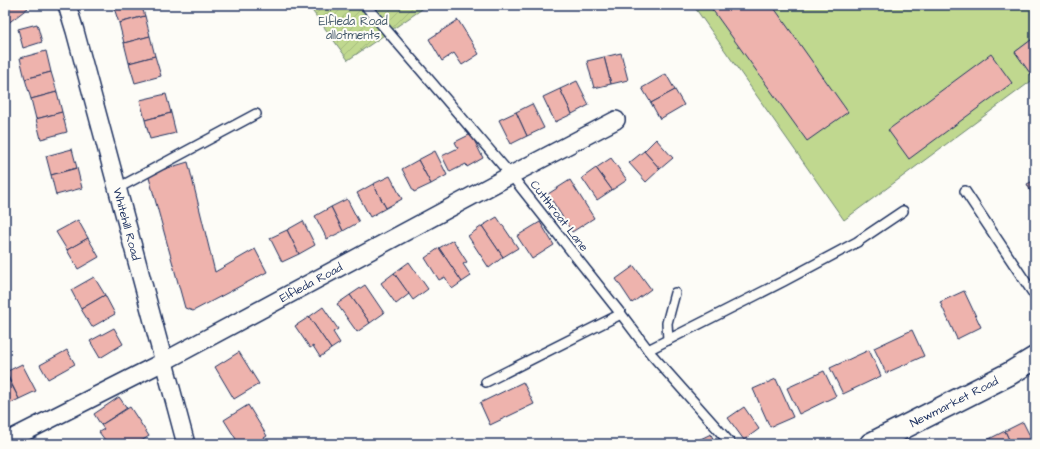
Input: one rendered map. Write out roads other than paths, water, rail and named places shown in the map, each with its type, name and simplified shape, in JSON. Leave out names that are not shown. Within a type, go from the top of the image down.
[{"type":"main road","name":"Newmarket Road","points":[[871,444],[1009,374],[1035,358]]},
{"type":"street","name":"Whitehill Road","points":[[67,5],[118,188],[186,444]]},
{"type":"street","name":"Elfleda Road","points":[[5,442],[163,362],[616,120]]},
{"type":"lane","name":"Cutthroat Lane","points":[[365,5],[511,175],[648,350],[731,444]]},
{"type":"lane","points":[[118,188],[256,114]]},
{"type":"lane","points":[[965,191],[1035,296]]},
{"type":"lane","points":[[648,350],[857,242],[903,211]]},
{"type":"lane","points":[[668,340],[667,323],[675,293]]},
{"type":"lane","points":[[486,382],[621,314]]},
{"type":"park label","name":"Elfleda Road allotments","points":[[353,28]]}]
